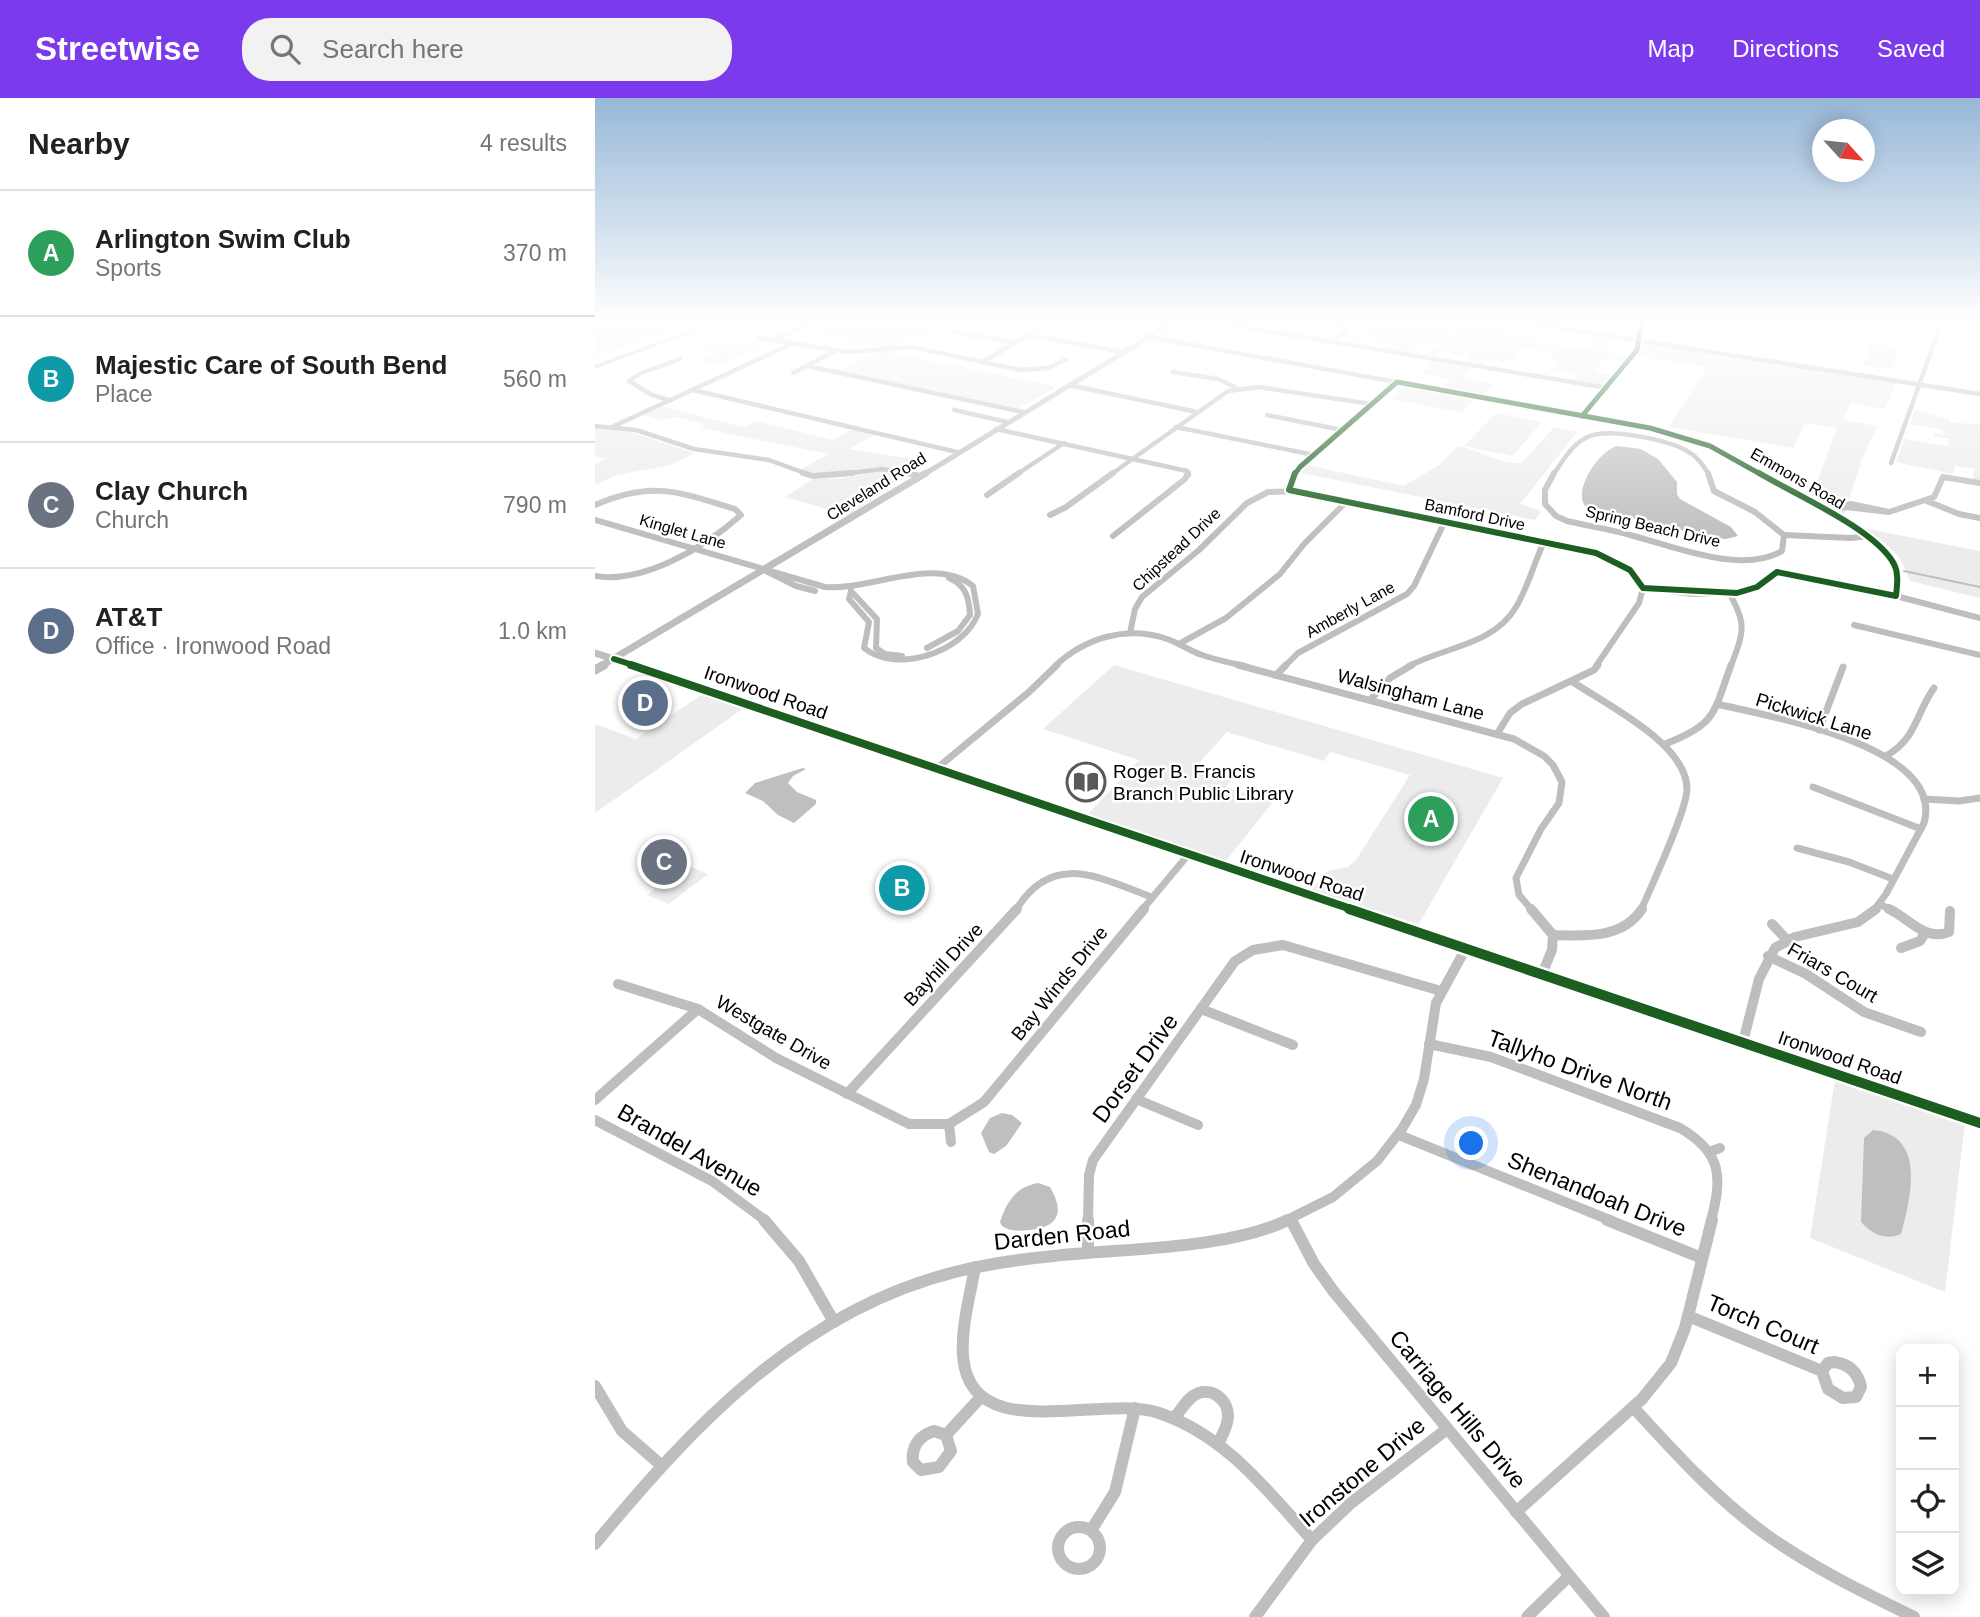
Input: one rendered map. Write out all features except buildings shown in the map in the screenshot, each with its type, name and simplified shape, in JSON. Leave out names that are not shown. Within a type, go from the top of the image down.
[{"type":"main road","name":"Cleveland Road","points":[[595,670],[1052,395]]},
{"type":"main road","name":"Ironwood Road","points":[[595,653],[614,659]]},
{"type":"street","points":[[656,395],[670,400]]},
{"type":"street","points":[[614,426],[682,395]]},
{"type":"street","points":[[714,395],[957,452]]},
{"type":"street","points":[[943,395],[1023,412]]},
{"type":"street","points":[[1116,395],[1197,412]]},
{"type":"street","points":[[1050,516],[1221,395]]},
{"type":"street","points":[[1311,395],[1371,404]]},
{"type":"street","points":[[1289,490],[1295,473],[1382,395]]},
{"type":"street","name":"Emmons Road","points":[[1467,395],[1647,427],[1688,437],[1724,452],[1867,534],[1894,564],[1897,573],[1896,596]]},
{"type":"street","points":[[1583,416],[1602,395]]},
{"type":"street","points":[[1891,463],[1917,395]]},
{"type":"street","points":[[954,410],[1007,422]]},
{"type":"street","points":[[1268,415],[1342,430]]},
{"type":"street","points":[[595,426],[614,426],[661,436],[694,449],[769,460],[793,471],[813,476],[881,469],[920,476]]},
{"type":"street","points":[[1176,427],[1314,455]]},
{"type":"street","points":[[1647,427],[1641,438],[1672,444],[1691,453],[1709,474],[1714,491],[1755,512],[1784,535],[1841,538],[1867,534]]},
{"type":"street","points":[[996,429],[1133,458],[1189,473],[1113,536]]},
{"type":"street","name":"Spring Beach Drive","points":[[1641,438],[1601,433],[1580,440],[1544,487],[1543,497],[1555,516],[1683,551],[1759,561],[1770,559],[1781,552],[1784,535]]},
{"type":"street","points":[[987,495],[1064,443]]},
{"type":"street","points":[[1824,509],[1846,507],[1889,512],[1927,501],[1937,495],[1941,480],[1946,477],[1980,483]]},
{"type":"street","points":[[595,505],[619,493],[640,488],[662,488],[735,509],[741,515],[731,524],[647,572],[629,578],[610,579],[595,576]]},
{"type":"street","name":"Bamford Drive","points":[[1289,490],[1544,542],[1612,559],[1632,571],[1643,589]]},
{"type":"street","name":"Chipstead Drive","points":[[1130,633],[1137,605],[1151,588],[1199,550],[1224,523],[1253,499],[1268,492],[1289,490]]},
{"type":"street","points":[[1927,501],[1959,514],[1980,518]]},
{"type":"street","points":[[1179,644],[1226,618],[1280,574],[1304,544],[1346,502]]},
{"type":"street","name":"Kinglet Lane","points":[[595,520],[764,569]]},
{"type":"street","name":"Amberly Lane","points":[[1276,675],[1298,653],[1407,594],[1414,586],[1445,521]]},
{"type":"street","points":[[1371,699],[1389,678],[1401,670],[1482,638],[1501,626],[1523,597],[1534,562],[1544,542]]},
{"type":"street","points":[[764,569],[809,590],[851,591],[924,579],[950,578],[963,584],[970,611],[963,627],[951,636],[917,653],[890,655],[876,649],[874,644],[878,630],[877,618],[851,591]]},
{"type":"street","points":[[764,569],[776,570],[814,586],[831,588],[925,575],[954,574],[968,580],[973,586],[978,613],[970,629],[943,647],[914,659],[885,660],[871,656],[864,648],[869,622],[852,605],[849,599],[851,591]]},
{"type":"street","points":[[1497,734],[1510,713],[1522,704],[1586,676],[1600,663],[1639,603],[1643,589],[1729,593],[1757,587],[1777,572],[1896,596],[1980,618]]},
{"type":"street","points":[[1665,744],[1701,729],[1710,720],[1717,704],[1744,631],[1741,613],[1729,593]]},
{"type":"street","points":[[1854,625],[1980,655]]},
{"type":"street","points":[[936,769],[1020,700],[1077,648],[1103,637],[1130,633]]},
{"type":"street","name":"Walsingham Lane","points":[[1130,633],[1159,636],[1202,655],[1497,734],[1537,750],[1553,765],[1563,788],[1561,799],[1519,869],[1516,887],[1523,902],[1553,935]]},
{"type":"street","name":"Ironwood Road","points":[[614,659],[1980,1124]]},
{"type":"street","points":[[1819,730],[1843,667]]},
{"type":"street","points":[[1542,974],[1552,950],[1553,935],[1605,934],[1626,926],[1639,915],[1687,795],[1682,768],[1665,744],[1573,682]]},
{"type":"street","points":[[1886,756],[1907,745],[1927,696],[1934,688]]},
{"type":"street","name":"Pickwick Lane","points":[[1717,704],[1856,741],[1886,756],[1911,778],[1924,799]]},
{"type":"street","points":[[1813,787],[1921,829]]},
{"type":"street","points":[[1743,1042],[1768,956],[1787,940],[1849,926],[1868,915],[1879,904],[1921,829],[1926,814],[1924,799],[1959,801],[1980,798]]},
{"type":"street","points":[[1797,848],[1849,862],[1893,879]]},
{"type":"street","name":"Bay Winds Drive","points":[[949,1124],[983,1102],[1188,855]]},
{"type":"street","name":"Bayhill Drive","points":[[846,1094],[1014,913],[1030,890],[1049,877],[1072,872],[1097,875],[1152,897]]},
{"type":"street","points":[[1879,904],[1925,933],[1938,936],[1949,932],[1950,911]]},
{"type":"street","points":[[1772,923],[1787,940]]},
{"type":"street","points":[[1901,948],[1920,941],[1925,933]]},
{"type":"street","name":"Dorset Drive","points":[[1088,1252],[1090,1168],[1098,1152],[1235,961],[1261,943],[1295,947],[1441,991]]},
{"type":"street","name":"Darden Road","points":[[595,1544],[661,1465],[700,1424],[740,1388],[791,1349],[834,1322],[907,1288],[975,1267],[1015,1259],[1206,1243],[1245,1235],[1291,1220],[1343,1192],[1377,1161],[1399,1135],[1420,1090],[1434,1013],[1441,991],[1466,948]]},
{"type":"street","name":"Friars Court","points":[[1768,956],[1806,974],[1864,1012],[1921,1032]]},
{"type":"street","name":"Westgate Drive","points":[[618,985],[698,1009],[776,1058],[909,1124],[949,1124]]},
{"type":"street","points":[[595,1100],[698,1009]]},
{"type":"street","points":[[1201,1009],[1293,1045]]},
{"type":"street","name":"Tallyho Drive North","points":[[1429,1044],[1491,1057],[1668,1122],[1714,1150],[1720,1185],[1702,1258]]},
{"type":"street","points":[[1136,1099],[1198,1125]]},
{"type":"street","name":"Brandel Avenue","points":[[595,1120],[727,1190],[760,1214],[804,1267],[834,1322]]},
{"type":"street","points":[[949,1124],[951,1142]]},
{"type":"street","name":"Shenandoah Drive","points":[[1399,1135],[1702,1258]]},
{"type":"street","name":"Carriage Hills Drive","points":[[1291,1220],[1314,1264],[1334,1292],[1604,1617]]},
{"type":"street","points":[[1516,1512],[1633,1408],[1657,1383],[1671,1363],[1688,1316],[1702,1258]]},
{"type":"street","points":[[975,1267],[962,1358],[967,1380],[980,1398],[1003,1410],[1017,1412],[1135,1408],[1175,1417],[1219,1442],[1311,1540]]},
{"type":"street","name":"Torch Court","points":[[1688,1316],[1822,1371]]},
{"type":"street","points":[[595,1385],[614,1423],[627,1440],[661,1465]]},
{"type":"street","points":[[1175,1417],[1193,1396],[1208,1392],[1216,1394],[1225,1402],[1228,1411],[1226,1427],[1219,1442]]},
{"type":"street","points":[[946,1435],[980,1398]]},
{"type":"street","points":[[1092,1529],[1115,1492],[1135,1408]]},
{"type":"street","points":[[1633,1408],[1700,1478],[1764,1533],[1842,1582],[1914,1617]]},
{"type":"street","name":"Ironstone Drive","points":[[1255,1617],[1311,1540],[1351,1503],[1447,1429]]},
{"type":"street","points":[[1527,1617],[1569,1576]]},
{"type":"shaded area","points":[[952,395],[1043,395],[1017,409]]},
{"type":"shaded area","points":[[1396,395],[1452,395],[1474,399],[1461,412],[1391,399]]},
{"type":"shaded area","points":[[1689,395],[1891,395],[1885,409],[1851,403],[1843,420],[1877,426],[1861,462],[1843,517],[1811,499],[1837,428],[1805,423],[1793,448],[1668,427]]},
{"type":"shaded area","points":[[662,406],[743,427],[756,421],[833,440],[852,429],[874,435],[849,449],[931,462],[916,471],[876,467],[817,474],[800,470],[828,454],[701,428],[705,424],[676,417],[662,420],[641,414]]},
{"type":"shaded area","points":[[1915,410],[1949,419],[1950,423],[1980,424],[1980,481],[1973,480],[1974,469],[1955,466],[1953,474],[1896,462],[1904,439],[1948,446],[1949,439],[1933,436],[1934,433],[1946,435],[1940,429],[1910,424]]},
{"type":"shaded area","points":[[1496,413],[1542,422],[1512,456],[1464,446]]},
{"type":"shaded area","points":[[1554,427],[1577,432],[1520,504],[1541,512],[1535,520],[1301,473],[1307,465],[1404,486],[1439,465],[1458,446],[1498,460],[1522,463]]},
{"type":"shaded area","points":[[595,428],[630,432],[695,453],[671,465],[616,475],[595,485],[595,464],[605,459],[595,456]]},
{"type":"shaded area","points":[[1617,446],[1641,449],[1658,459],[1677,482],[1680,499],[1731,527],[1738,536],[1713,538],[1585,506],[1582,490],[1585,481],[1603,455]]},
{"type":"shaded area","points":[[881,471],[906,477],[848,515],[785,497],[813,479],[843,478]]},
{"type":"shaded area","points":[[1862,528],[1980,551],[1980,598],[1910,581],[1892,549]]},
{"type":"shaded area","points":[[1114,665],[1503,778],[1417,927],[1311,891],[1327,871],[1348,867],[1356,860],[1410,775],[1330,752],[1324,761],[1227,732],[1199,763],[1236,774],[1226,787],[1273,802],[1225,862],[1087,815],[1139,760],[1043,729]]},
{"type":"shaded area","points":[[703,694],[744,708],[595,813],[595,724],[636,739]]},
{"type":"shaded area","points":[[806,769],[793,776],[788,783],[797,792],[816,800],[816,804],[794,823],[778,815],[763,801],[745,793],[755,783]]},
{"type":"shaded area","points":[[685,864],[708,874],[669,904],[647,895]]},
{"type":"shaded area","points":[[1835,1080],[1965,1123],[1945,1292],[1810,1238]]},
{"type":"shaded area","points":[[1002,1113],[1012,1115],[1022,1123],[1006,1146],[994,1154],[989,1152],[981,1133],[990,1118]]},
{"type":"shaded area","points":[[1873,1130],[1890,1134],[1901,1143],[1908,1155],[1911,1170],[1911,1186],[1901,1234],[1890,1237],[1879,1235],[1861,1222],[1864,1138]]},
{"type":"shaded area","points":[[1038,1183],[1050,1187],[1057,1203],[1057,1216],[1053,1221],[1040,1228],[1026,1230],[1012,1230],[1002,1226],[1000,1222],[1013,1196]]},
{"type":"waterway","points":[[1904,571],[1980,587]]},
{"type":"cycle path","points":[[1382,395],[1300,467],[1289,490],[1596,553],[1617,561],[1630,570],[1643,588],[1737,593],[1757,587],[1777,572],[1896,596],[1898,580],[1894,564],[1869,536],[1710,446],[1650,428],[1468,395]]},
{"type":"cycle path","points":[[1582,416],[1600,395]]},
{"type":"cycle path","points":[[614,659],[1980,1123]]},
{"type":"place","name":"AT&T","points":[[645,703]]},
{"type":"place","name":"Roger B. Francis Branch Public Library","points":[[1086,782]]},
{"type":"place","name":"Arlington Swim Club","points":[[1431,819]]},
{"type":"place","name":"Clay Church","points":[[664,862]]},
{"type":"place","name":"Majestic Care of South Bend","points":[[902,888]]}]
